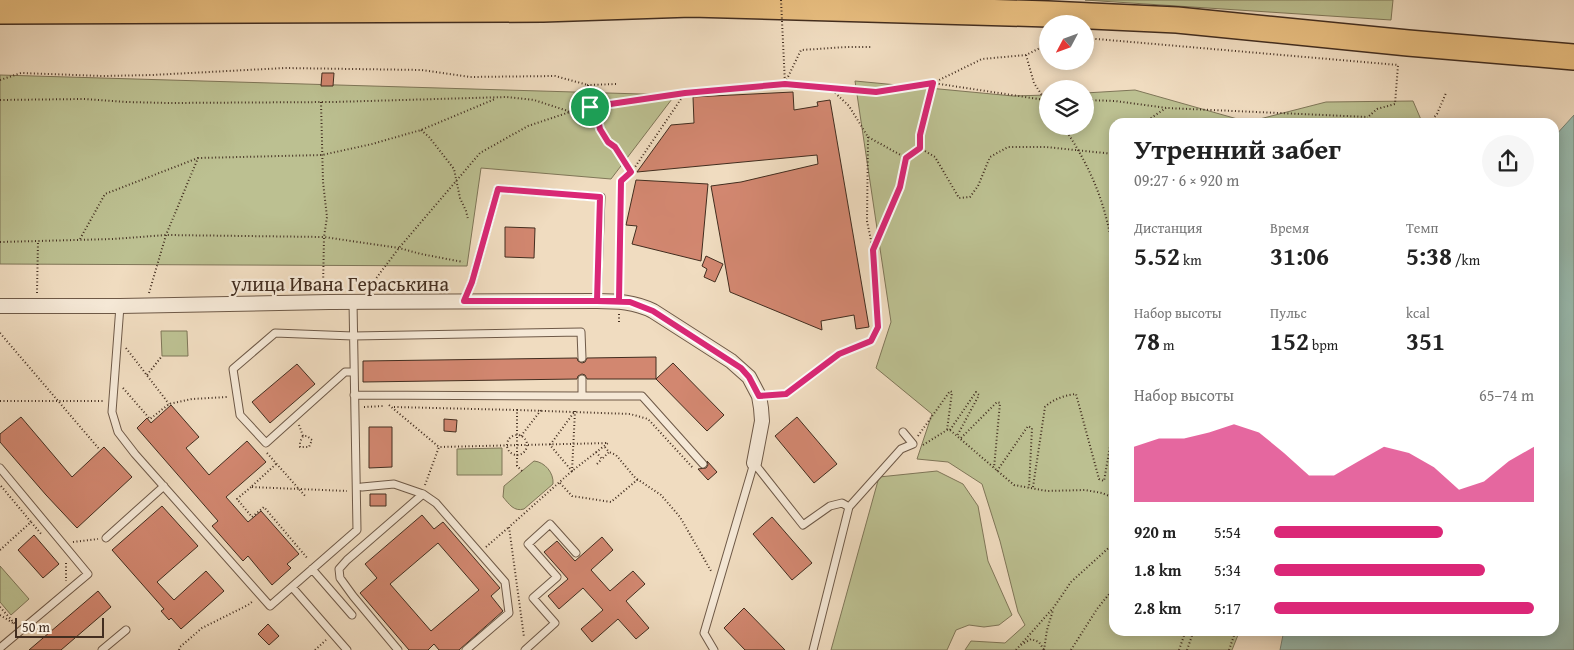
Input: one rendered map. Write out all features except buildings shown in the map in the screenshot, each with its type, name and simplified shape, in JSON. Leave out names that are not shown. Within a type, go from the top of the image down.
[{"type":"highway","points":[[0,11],[543,9],[701,4],[1177,20],[1403,54],[1574,56]]},
{"type":"street","name":"улица Ивана Гераськина","points":[[0,306],[464,301],[619,301],[642,305],[731,361],[749,377],[759,396],[762,421],[754,463]]},
{"type":"lane","points":[[464,301],[472,282],[498,189],[600,197],[597,301]]},
{"type":"lane","points":[[120,306],[112,412],[118,432],[270,606],[357,530],[353,302]]},
{"type":"lane","points":[[354,372],[345,372],[266,443],[240,415],[234,369],[275,333],[353,336],[582,332],[582,358]]},
{"type":"lane","points":[[582,379],[582,396]]},
{"type":"lane","points":[[354,395],[642,396],[703,464]]},
{"type":"lane","points":[[813,650],[849,507],[901,449],[915,446],[903,432]]},
{"type":"lane","points":[[754,463],[803,525],[830,506],[842,503],[849,507]]},
{"type":"lane","points":[[714,650],[704,633],[754,463]]},
{"type":"lane","points":[[0,468],[88,574],[0,648]]},
{"type":"lane","points":[[362,487],[394,484],[424,494],[436,502],[505,582],[509,613],[466,650]]},
{"type":"lane","points":[[106,538],[164,486]]},
{"type":"lane","points":[[398,650],[353,596],[340,578],[339,569],[424,494]]},
{"type":"lane","points":[[525,650],[555,623],[533,598],[557,577],[528,544],[550,524],[576,552]]},
{"type":"lane","points":[[312,569],[352,615]]},
{"type":"lane","points":[[292,587],[347,650]]},
{"type":"lane","points":[[102,650],[126,630]]},
{"type":"path","points":[[781,0],[785,84]]},
{"type":"path","points":[[1094,38],[1403,54],[1395,104],[1377,109],[1368,117],[1167,108],[1094,100]]},
{"type":"path","points":[[785,84],[801,50],[872,47]]},
{"type":"path","points":[[366,291],[399,248],[480,153],[528,126],[590,107],[685,93],[785,84],[876,92],[933,83],[982,59],[1026,55],[1039,48]]},
{"type":"path","points":[[1026,55],[1034,83],[1039,90]]},
{"type":"path","points":[[0,80],[21,73],[103,76],[285,68],[422,70],[470,77],[555,76],[588,85],[616,84]]},
{"type":"path","points":[[933,83],[1039,99]]},
{"type":"path","points":[[920,148],[920,135],[933,83]]},
{"type":"path","points":[[588,85],[590,107],[597,116],[600,129],[608,142],[615,147],[631,172]]},
{"type":"path","points":[[830,88],[849,106],[868,137],[906,158]]},
{"type":"path","points":[[619,322],[621,181],[631,172],[685,93]]},
{"type":"path","points":[[1434,118],[1446,93]]},
{"type":"path","points":[[0,100],[84,99],[170,103],[497,98],[534,100],[571,112]]},
{"type":"path","points":[[80,240],[105,194],[198,158],[322,155],[372,144],[421,130],[497,98]]},
{"type":"path","points":[[321,102],[323,182],[327,218],[324,237],[323,291]]},
{"type":"path","points":[[1151,118],[1167,108]]},
{"type":"path","points":[[421,130],[429,137],[454,169],[460,198],[468,219]]},
{"type":"path","points":[[1069,135],[1080,151],[1097,186],[1109,227]]},
{"type":"path","points":[[759,396],[786,394],[839,354],[871,341],[878,327],[873,250],[866,221],[868,137]]},
{"type":"path","points":[[920,148],[935,158],[959,198],[970,197],[978,186],[990,157],[1008,148],[1046,147],[1109,154]]},
{"type":"path","points":[[873,250],[900,187],[906,158],[920,148]]},
{"type":"path","points":[[149,293],[166,235],[198,158]]},
{"type":"path","points":[[0,242],[166,235],[324,237],[399,248],[463,262]]},
{"type":"path","points":[[37,294],[38,241]]},
{"type":"path","points":[[0,333],[100,450]]},
{"type":"path","points":[[124,356],[125,346],[169,404]]},
{"type":"path","points":[[147,375],[162,356]]},
{"type":"path","points":[[120,385],[150,419],[169,404],[192,399],[230,397]]},
{"type":"path","points":[[915,446],[950,391],[952,392],[948,430]]},
{"type":"path","points":[[915,446],[948,430],[976,392],[979,394],[957,436]]},
{"type":"path","points":[[1031,488],[1046,407],[1050,402],[1076,394],[1099,479],[1104,481],[1109,452]]},
{"type":"path","points":[[0,401],[98,400],[113,402]]},
{"type":"path","points":[[960,439],[997,402],[1000,403],[994,468]]},
{"type":"path","points":[[360,407],[391,405],[393,407],[630,414],[648,419],[693,468]]},
{"type":"path","points":[[393,407],[439,447],[593,444]]},
{"type":"path","points":[[517,410],[517,466],[522,471]]},
{"type":"path","points":[[521,436],[541,410]]},
{"type":"path","points":[[550,445],[572,471],[575,411]]},
{"type":"path","points":[[550,445],[575,411]]},
{"type":"path","points":[[298,422],[303,436],[300,446],[309,448],[312,440],[307,436],[303,436]]},
{"type":"path","points":[[997,471],[1028,426],[1032,428],[1031,488]]},
{"type":"path","points":[[948,430],[1014,485],[1047,490],[1085,490],[1109,496]]},
{"type":"path","points":[[517,436],[524,438],[527,445],[524,452],[517,455],[510,452],[507,446],[510,439],[517,436]]},
{"type":"path","points":[[604,446],[609,452],[616,455],[637,479],[661,495],[680,517],[710,571]]},
{"type":"path","points":[[424,494],[425,485],[439,447]]},
{"type":"path","points":[[265,451],[306,497]]},
{"type":"path","points":[[596,452],[602,459]]},
{"type":"path","points":[[597,464],[609,452]]},
{"type":"path","points":[[276,464],[236,499],[252,517],[264,507],[308,559]]},
{"type":"path","points":[[559,482],[572,496],[611,502],[637,479]]},
{"type":"path","points":[[0,484],[51,545],[106,538]]},
{"type":"path","points":[[251,487],[349,491]]},
{"type":"path","points":[[0,550],[31,522]]},
{"type":"path","points":[[480,553],[508,526]]},
{"type":"path","points":[[1016,650],[1054,608],[1071,582],[1109,548]]},
{"type":"path","points":[[66,563],[66,581]]},
{"type":"path","points":[[1070,650],[1109,594]]},
{"type":"path","points":[[179,650],[202,628],[253,601],[258,606]]},
{"type":"path","points":[[0,607],[15,624],[0,616]]},
{"type":"path","points":[[1044,650],[1047,630],[1054,608]]},
{"type":"path","points":[[1179,650],[1184,636]]},
{"type":"path","points":[[1187,650],[1192,636]]},
{"type":"path","points":[[1229,650],[1234,636]]},
{"type":"path","points":[[1018,646],[1031,639],[1039,642],[1044,650]]},
{"type":"path","points":[[315,650],[327,640],[331,645]]},
{"type":"green space","points":[[1085,0],[1393,0],[1391,20]]},
{"type":"green space","points":[[0,75],[675,95],[611,179],[481,168],[467,266],[0,264]]},
{"type":"green space","points":[[855,81],[1013,96],[1039,95],[1039,135],[1094,135],[1094,92],[1135,90],[1234,118],[1109,118],[1109,636],[1238,636],[1232,650],[965,650],[971,641],[1005,643],[1025,625],[1018,612],[1000,541],[982,484],[948,462],[917,459],[932,414],[876,368],[891,322]]},
{"type":"green space","points":[[1413,101],[1420,118],[1264,118],[1326,102]]},
{"type":"green space","points":[[161,331],[187,331],[188,356],[162,356]]},
{"type":"green space","points":[[502,448],[502,475],[457,475],[457,449]]},
{"type":"green space","points":[[534,461],[542,463],[548,469],[552,476],[553,484],[524,509],[520,510],[510,505],[503,497],[504,486]]},
{"type":"green space","points":[[937,471],[963,484],[978,506],[988,561],[1012,615],[999,625],[984,627],[969,625],[956,630],[947,650],[831,650],[879,477]]},
{"type":"green space","points":[[0,566],[29,599],[11,615],[0,602]]},
{"type":"water","points":[[1574,115],[1574,650],[1280,650],[1283,636],[1559,636],[1559,132]]},
{"type":"route","points":[[590,107],[597,116],[600,129],[608,142],[615,147],[631,172],[621,181],[619,301],[464,301],[472,282],[498,189],[600,197],[597,301],[619,301],[630,302],[642,305],[653,311],[741,368],[755,386],[759,396],[786,394],[839,354],[871,341],[878,327],[873,250],[900,187],[906,158],[920,148],[920,135],[933,83],[876,92],[785,84],[685,93],[590,107]]}]
